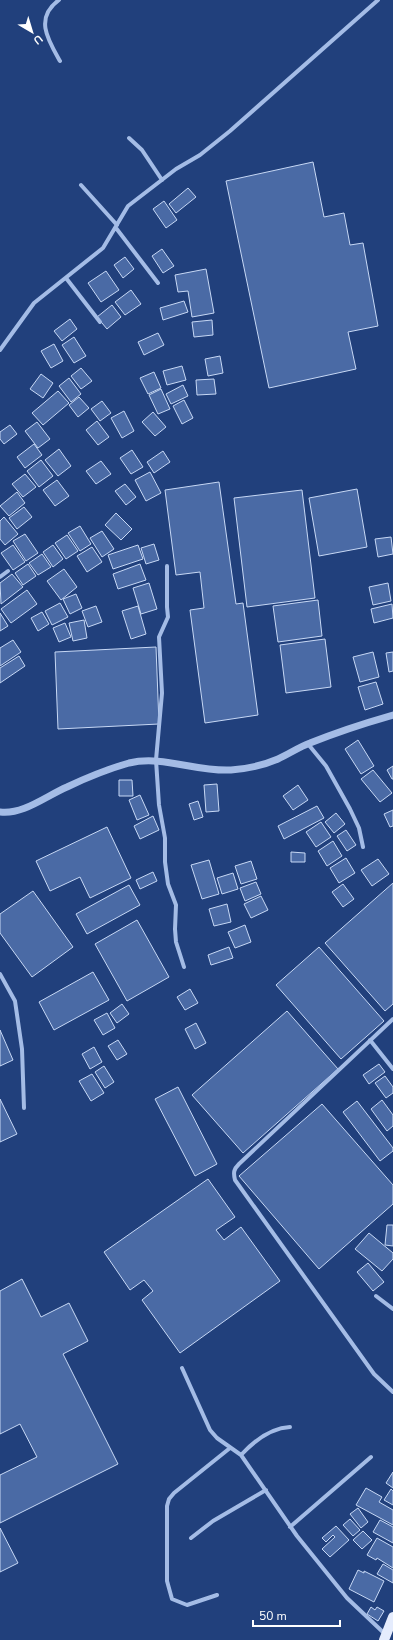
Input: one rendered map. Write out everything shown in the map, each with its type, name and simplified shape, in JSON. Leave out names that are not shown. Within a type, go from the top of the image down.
[{"type":"main road","points":[[385,1637],[393,1617]]},
{"type":"street","points":[[59,0],[50,8],[44,28],[46,35],[60,61]]},
{"type":"street","points":[[0,350],[34,304],[103,248],[128,206],[162,180],[200,155],[230,131],[378,0]]},
{"type":"street","points":[[129,138],[142,150],[162,180]]},
{"type":"street","points":[[81,185],[116,226],[158,282]]},
{"type":"street","points":[[66,278],[100,322]]},
{"type":"street","points":[[167,566],[167,607],[169,612],[159,637],[162,693],[156,760],[159,805],[165,838],[165,862],[168,884],[176,905],[176,942],[184,967]]},
{"type":"street","points":[[0,577],[8,571]]},
{"type":"street","points":[[0,812],[9,813],[21,809],[67,787],[130,763],[156,760],[203,769],[231,770],[276,760],[308,744],[393,715]]},
{"type":"street","points":[[308,744],[326,766],[350,809],[359,828],[363,847]]},
{"type":"street","points":[[0,974],[15,1001],[22,1049],[24,1108]]},
{"type":"street","points":[[393,1019],[238,1164],[234,1169],[233,1174],[235,1180],[374,1374],[393,1392]]},
{"type":"street","points":[[370,1040],[393,1069]]},
{"type":"street","points":[[376,1296],[393,1309]]},
{"type":"street","points":[[182,1368],[210,1430],[217,1438],[241,1455],[290,1527],[347,1598],[385,1637]]},
{"type":"street","points":[[241,1455],[268,1433],[290,1427]]},
{"type":"street","points":[[217,1595],[187,1605],[172,1599],[167,1581],[166,1506],[169,1498],[174,1493],[230,1448]]},
{"type":"street","points":[[290,1527],[371,1457]]},
{"type":"street","points":[[191,1538],[219,1518],[266,1490]]},
{"type":"building","points":[[313,162],[324,217],[344,213],[350,245],[363,243],[378,326],[348,332],[356,369],[269,388],[226,181]]},
{"type":"building","points":[[188,188],[196,197],[176,213],[169,204]]},
{"type":"building","points":[[164,201],[177,220],[166,228],[153,209]]},
{"type":"building","points":[[162,249],[174,266],[163,273],[152,256]]},
{"type":"building","points":[[125,257],[134,269],[123,278],[114,265]]},
{"type":"building","points":[[206,269],[214,313],[192,317],[188,291],[178,292],[175,275]]},
{"type":"building","points":[[106,271],[119,290],[101,302],[88,283]]},
{"type":"building","points":[[131,290],[141,304],[125,315],[115,302]]},
{"type":"building","points":[[184,301],[188,312],[163,320],[160,308]]},
{"type":"building","points":[[112,305],[121,317],[107,329],[97,317]]},
{"type":"building","points":[[70,319],[77,329],[62,341],[54,331]]},
{"type":"building","points":[[212,320],[213,335],[194,337],[192,322]]},
{"type":"building","points":[[158,333],[164,345],[144,355],[138,342]]},
{"type":"building","points":[[74,337],[86,356],[74,363],[62,345]]},
{"type":"building","points":[[54,344],[63,361],[51,368],[41,351]]},
{"type":"building","points":[[220,356],[223,373],[208,376],[205,359]]},
{"type":"building","points":[[182,366],[186,380],[167,385],[163,371]]},
{"type":"building","points":[[81,368],[92,381],[81,389],[71,376]]},
{"type":"building","points":[[154,372],[161,388],[148,394],[140,378]]},
{"type":"building","points":[[41,374],[53,383],[43,398],[30,389]]},
{"type":"building","points":[[69,378],[81,394],[71,402],[59,386]]},
{"type":"building","points":[[214,379],[216,394],[197,395],[196,380]]},
{"type":"building","points":[[183,385],[188,396],[171,404],[166,394]]},
{"type":"building","points":[[161,389],[170,409],[158,414],[149,395]]},
{"type":"building","points":[[58,391],[69,403],[43,425],[32,413]]},
{"type":"building","points":[[79,397],[89,408],[78,417],[69,405]]},
{"type":"building","points":[[184,400],[193,418],[182,424],[173,406]]},
{"type":"building","points":[[102,401],[111,413],[100,421],[91,409]]},
{"type":"building","points":[[124,411],[134,431],[122,438],[111,418]]},
{"type":"building","points":[[153,412],[166,427],[155,436],[142,422]]},
{"type":"building","points":[[97,421],[109,437],[98,445],[86,430]]},
{"type":"building","points":[[37,422],[50,439],[38,448],[25,431]]},
{"type":"building","points":[[10,425],[17,434],[4,444],[0,439],[0,432]]},
{"type":"building","points":[[34,444],[42,455],[25,468],[17,457]]},
{"type":"building","points":[[59,449],[71,466],[58,476],[45,460]]},
{"type":"building","points":[[132,450],[143,467],[131,474],[120,458]]},
{"type":"building","points":[[163,451],[170,462],[154,473],[147,462]]},
{"type":"building","points":[[41,460],[53,476],[39,487],[27,471]]},
{"type":"building","points":[[101,461],[111,474],[96,484],[86,471]]},
{"type":"building","points":[[150,472],[161,493],[146,501],[135,480]]},
{"type":"building","points":[[25,474],[36,487],[23,497],[12,484]]},
{"type":"building","points":[[57,480],[69,496],[55,506],[43,490]]},
{"type":"building","points":[[219,482],[236,604],[243,603],[258,715],[205,723],[190,610],[204,608],[200,572],[176,575],[165,490]]},
{"type":"building","points":[[125,484],[136,497],[126,505],[115,491]]},
{"type":"building","points":[[357,489],[367,547],[319,556],[309,498]]},
{"type":"building","points":[[302,490],[315,598],[247,607],[234,498]]},
{"type":"building","points":[[17,492],[25,503],[9,516],[0,506]]},
{"type":"building","points":[[24,507],[32,517],[17,529],[9,518]]},
{"type":"building","points":[[116,513],[132,529],[121,540],[105,525]]},
{"type":"building","points":[[4,517],[18,534],[5,545],[0,539],[0,521]]},
{"type":"building","points":[[80,526],[91,544],[80,551],[68,533]]},
{"type":"building","points":[[102,531],[114,549],[102,557],[90,538]]},
{"type":"building","points":[[25,534],[38,553],[26,561],[13,541]]},
{"type":"building","points":[[67,535],[78,551],[66,559],[55,543]]},
{"type":"building","points":[[391,537],[393,554],[378,557],[375,539]]},
{"type":"building","points":[[154,544],[159,560],[146,564],[141,548]]},
{"type":"building","points":[[13,545],[25,562],[13,570],[1,553]]},
{"type":"building","points":[[53,545],[63,559],[53,567],[43,552]]},
{"type":"building","points":[[138,545],[143,559],[113,569],[108,555]]},
{"type":"building","points":[[92,547],[102,562],[87,572],[77,556]]},
{"type":"building","points":[[42,554],[51,567],[38,575],[29,563]]},
{"type":"building","points":[[28,564],[36,576],[23,585],[15,573]]},
{"type":"building","points":[[140,564],[146,580],[118,589],[113,574]]},
{"type":"building","points":[[64,569],[77,587],[61,600],[47,581]]},
{"type":"building","points":[[12,574],[23,587],[1,604],[0,583]]},
{"type":"building","points":[[149,583],[157,609],[141,614],[133,588]]},
{"type":"building","points":[[388,583],[391,601],[373,605],[369,587]]},
{"type":"building","points":[[27,590],[37,604],[11,623],[1,609]]},
{"type":"building","points":[[76,594],[82,608],[70,614],[63,599]]},
{"type":"building","points":[[318,600],[322,636],[278,642],[273,606]]},
{"type":"building","points":[[60,603],[68,617],[52,625],[45,611]]},
{"type":"building","points":[[392,604],[393,618],[374,623],[371,609]]},
{"type":"building","points":[[96,606],[102,622],[88,627],[82,611]]},
{"type":"building","points":[[138,606],[146,634],[131,639],[122,611]]},
{"type":"building","points":[[42,612],[49,624],[38,631],[31,618]]},
{"type":"building","points":[[0,613],[8,626],[0,631]]},
{"type":"building","points":[[84,620],[87,638],[73,641],[69,623]]},
{"type":"building","points":[[65,623],[71,637],[59,642],[53,628]]},
{"type":"building","points":[[325,639],[331,687],[286,693],[280,645]]},
{"type":"building","points":[[13,640],[21,652],[0,666],[0,648]]},
{"type":"building","points":[[156,647],[159,724],[58,729],[55,652]]},
{"type":"building","points":[[373,652],[379,677],[360,682],[353,657]]},
{"type":"building","points":[[393,652],[393,671],[389,672],[386,653]]},
{"type":"building","points":[[19,656],[25,666],[0,683],[0,668]]},
{"type":"building","points":[[376,682],[383,704],[365,710],[358,687]]},
{"type":"building","points":[[358,740],[374,766],[361,774],[345,749]]},
{"type":"building","points":[[393,766],[393,779],[392,779],[387,770]]},
{"type":"building","points":[[373,770],[392,793],[380,802],[361,779]]},
{"type":"building","points":[[119,780],[132,780],[133,796],[119,796]]},
{"type":"building","points":[[217,784],[219,811],[206,812],[204,785]]},
{"type":"building","points":[[298,785],[308,800],[293,810],[283,796]]},
{"type":"building","points":[[140,795],[149,815],[137,820],[129,800]]},
{"type":"building","points":[[198,801],[203,817],[194,820],[189,804]]},
{"type":"building","points":[[317,806],[324,818],[284,839],[278,826]]},
{"type":"building","points":[[393,810],[393,826],[390,827],[384,814]]},
{"type":"building","points":[[336,813],[345,824],[334,833],[325,822]]},
{"type":"building","points":[[153,816],[159,830],[140,839],[134,826]]},
{"type":"building","points":[[321,822],[331,837],[316,847],[306,832]]},
{"type":"building","points":[[107,827],[131,878],[90,898],[80,877],[50,891],[36,861]]},
{"type":"building","points":[[346,830],[356,845],[347,851],[337,836]]},
{"type":"building","points":[[333,841],[342,856],[327,866],[318,851]]},
{"type":"building","points":[[291,852],[305,853],[305,862],[291,862]]},
{"type":"building","points":[[346,858],[355,873],[339,883],[330,868]]},
{"type":"building","points":[[378,859],[389,874],[372,886],[361,870]]},
{"type":"building","points":[[209,860],[219,894],[202,899],[191,865]]},
{"type":"building","points":[[251,861],[257,879],[241,884],[235,866]]},
{"type":"building","points":[[153,872],[157,881],[140,889],[136,880]]},
{"type":"building","points":[[233,873],[238,889],[222,894],[217,878]]},
{"type":"building","points":[[256,882],[261,894],[245,901],[240,888]]},
{"type":"building","points":[[393,883],[393,1004],[385,1011],[325,943]]},
{"type":"building","points":[[343,884],[354,899],[343,907],[332,892]]},
{"type":"building","points":[[129,885],[140,905],[87,934],[76,914]]},
{"type":"building","points":[[33,891],[73,947],[32,977],[0,933],[0,914]]},
{"type":"building","points":[[261,896],[268,910],[251,918],[244,904]]},
{"type":"building","points":[[227,904],[231,922],[214,926],[209,909]]},
{"type":"building","points":[[137,920],[169,977],[127,1001],[95,944]]},
{"type":"building","points":[[245,925],[251,942],[235,948],[228,932]]},
{"type":"building","points":[[229,947],[233,958],[211,965],[208,955]]},
{"type":"building","points":[[319,947],[384,1021],[341,1059],[276,985]]},
{"type":"building","points":[[93,972],[109,1000],[54,1030],[39,1002]]},
{"type":"building","points":[[190,989],[198,1003],[185,1010],[177,997]]},
{"type":"building","points":[[122,1004],[129,1014],[117,1023],[110,1013]]},
{"type":"building","points":[[287,1011],[338,1069],[243,1153],[192,1095]]},
{"type":"building","points":[[107,1013],[115,1028],[103,1035],[94,1020]]},
{"type":"building","points":[[196,1023],[206,1043],[195,1049],[185,1029]]},
{"type":"building","points":[[0,1030],[13,1060],[0,1066]]},
{"type":"building","points":[[118,1040],[127,1054],[117,1060],[108,1046]]},
{"type":"building","points":[[94,1047],[102,1062],[90,1069],[82,1054]]},
{"type":"building","points":[[379,1064],[385,1072],[369,1084],[363,1075]]},
{"type":"building","points":[[104,1066],[114,1082],[105,1088],[95,1072]]},
{"type":"building","points":[[92,1074],[104,1093],[91,1101],[79,1081]]},
{"type":"building","points":[[385,1076],[393,1087],[393,1093],[386,1098],[375,1083]]},
{"type":"building","points":[[178,1087],[217,1164],[195,1176],[155,1099]]},
{"type":"building","points":[[0,1099],[17,1134],[0,1142]]},
{"type":"building","points":[[382,1100],[393,1115],[393,1126],[387,1131],[371,1109]]},
{"type":"building","points":[[357,1101],[393,1148],[393,1151],[380,1161],[343,1112]]},
{"type":"building","points":[[322,1104],[393,1185],[393,1204],[319,1269],[239,1176]]},
{"type":"building","points":[[208,1179],[235,1217],[216,1230],[224,1240],[241,1227],[280,1281],[180,1353],[142,1300],[153,1291],[144,1280],[130,1290],[104,1252]]},
{"type":"building","points":[[387,1225],[393,1225],[393,1246],[385,1245]]},
{"type":"building","points":[[369,1233],[393,1253],[393,1259],[382,1271],[355,1249]]},
{"type":"building","points":[[368,1263],[384,1282],[373,1291],[357,1272]]},
{"type":"building","points":[[22,1279],[41,1317],[69,1303],[88,1341],[63,1354],[118,1464],[0,1523],[0,1475],[37,1457],[20,1424],[0,1434],[0,1291]]},
{"type":"building","points":[[393,1472],[393,1488],[386,1483]]},
{"type":"building","points":[[366,1488],[382,1497],[379,1502],[393,1510],[393,1525],[356,1505]]},
{"type":"building","points":[[391,1489],[393,1491],[393,1505],[384,1500]]},
{"type":"building","points":[[358,1508],[368,1522],[361,1528],[350,1514]]},
{"type":"building","points":[[350,1519],[360,1530],[353,1536],[343,1525]]},
{"type":"building","points":[[380,1520],[393,1527],[393,1543],[373,1532]]},
{"type":"building","points":[[336,1526],[349,1540],[330,1557],[322,1549],[335,1537],[333,1535],[326,1542],[322,1538]]},
{"type":"building","points":[[0,1528],[18,1563],[0,1572]]},
{"type":"building","points":[[363,1531],[372,1540],[362,1549],[353,1540]]},
{"type":"building","points":[[377,1538],[393,1547],[393,1568],[377,1558],[376,1560],[367,1555]]},
{"type":"building","points":[[383,1564],[393,1570],[393,1583],[377,1574]]},
{"type":"building","points":[[358,1570],[364,1573],[364,1571],[384,1581],[374,1602],[349,1589]]},
{"type":"building","points":[[371,1607],[375,1610],[377,1607],[384,1611],[378,1621],[367,1614]]}]
